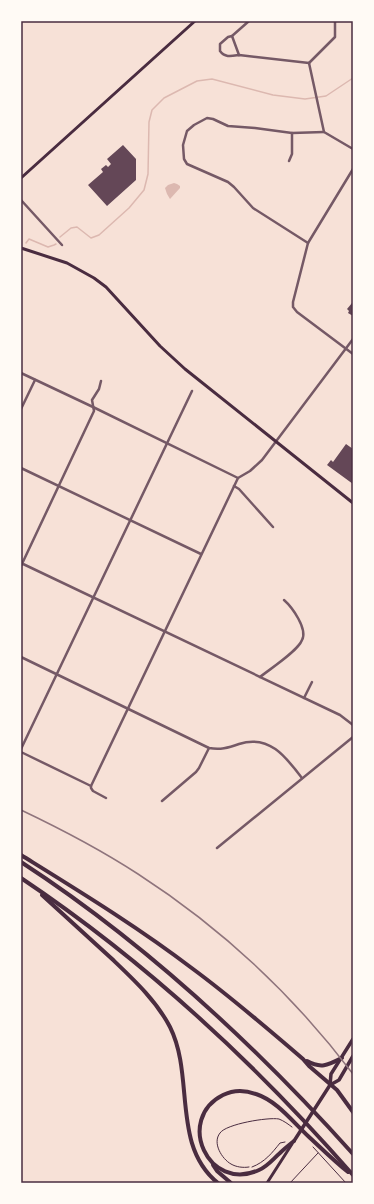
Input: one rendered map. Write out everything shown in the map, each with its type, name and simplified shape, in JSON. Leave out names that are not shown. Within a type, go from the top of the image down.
[{"type":"highway","points":[[21,855],[119,917],[186,963],[231,998],[303,1059],[340,1094],[353,1112]]},
{"type":"highway","points":[[21,862],[67,893],[190,992],[240,1037],[281,1077],[353,1154]]},
{"type":"highway","points":[[21,878],[125,955],[206,1025],[287,1103],[353,1176]]},
{"type":"highway","points":[[30,884],[138,984],[164,1017],[174,1037],[181,1062],[187,1122],[193,1147],[203,1167],[218,1183]]},
{"type":"highway","points":[[303,1059],[310,1063],[326,1066],[337,1063],[342,1058]]},
{"type":"highway","points":[[231,1183],[217,1171],[205,1154],[200,1140],[200,1126],[206,1111],[214,1101],[227,1093],[233,1092],[248,1092],[256,1094],[274,1104],[328,1156],[353,1176]]},
{"type":"highway","points":[[209,1160],[218,1167],[230,1173],[238,1174],[253,1172],[266,1167],[279,1153],[294,1141]]},
{"type":"main road","points":[[21,177],[195,21]]},
{"type":"main road","points":[[21,248],[67,262],[106,287],[156,341],[185,369],[353,503]]},
{"type":"main road","points":[[342,1058],[353,1039]]},
{"type":"main road","points":[[267,1183],[330,1085],[338,1080],[352,1057]]},
{"type":"main road","points":[[330,1085],[331,1074],[337,1063]]},
{"type":"street","points":[[249,21],[220,44],[220,51],[224,55],[239,55],[309,63]]},
{"type":"street","points":[[309,63],[335,37],[335,21]]},
{"type":"street","points":[[232,36],[239,55]]},
{"type":"street","points":[[309,63],[324,132]]},
{"type":"street","points":[[308,243],[253,208],[228,182],[187,164],[184,159],[183,145],[187,131],[194,125],[207,118],[213,119],[228,126],[292,133],[324,132],[353,149]]},
{"type":"street","points":[[289,161],[292,154],[292,133]]},
{"type":"street","points":[[353,169],[308,243],[293,302],[293,307],[297,312],[353,354]]},
{"type":"street","points":[[21,200],[62,245]]},
{"type":"street","points":[[91,786],[238,478],[256,466],[276,442],[353,339]]},
{"type":"street","points":[[21,373],[238,478]]},
{"type":"street","points":[[21,409],[35,380]]},
{"type":"street","points":[[101,381],[99,389],[92,400],[94,410],[21,564],[165,630],[340,715],[353,725]]},
{"type":"street","points":[[21,749],[192,391]]},
{"type":"street","points":[[21,468],[201,554]]},
{"type":"street","points":[[234,486],[239,489],[273,527]]},
{"type":"street","points":[[260,677],[295,650],[303,640],[301,625],[291,607],[284,600]]},
{"type":"street","points":[[21,657],[209,748],[228,748],[250,742],[267,745],[282,754],[302,778]]},
{"type":"street","points":[[304,698],[312,682]]},
{"type":"street","points":[[217,848],[353,737]]},
{"type":"street","points":[[162,801],[196,772],[209,748]]},
{"type":"street","points":[[21,752],[91,786],[93,791],[106,798]]},
{"type":"path","points":[[294,1141],[280,1143],[263,1162],[247,1168],[232,1165],[226,1160],[219,1150],[217,1140],[219,1133],[226,1128],[262,1119],[278,1119],[284,1121],[295,1130]]},
{"type":"path","points":[[313,1148],[346,1183]]},
{"type":"path","points":[[290,1183],[318,1153]]},
{"type":"shaded area","points":[[174,183],[180,186],[180,188],[170,199],[165,188]]},
{"type":"building","points":[[123,145],[136,159],[136,180],[107,206],[88,185],[103,172],[101,169],[106,165],[108,167],[111,164],[107,159]]},
{"type":"building","points":[[352,303],[353,316],[348,313],[349,311],[347,309]]},
{"type":"building","points":[[346,444],[353,449],[353,484],[327,465],[331,460],[333,462]]},
{"type":"waterway","points":[[60,237],[71,228],[77,227],[91,238],[99,235],[129,208],[144,190],[148,174],[149,122],[152,110],[164,98],[197,81],[212,79],[273,95],[305,99],[326,96],[353,78]]},
{"type":"waterway","points":[[26,243],[29,239],[48,247],[56,244]]},
{"type":"railway","points":[[21,810],[81,840],[124,865],[168,895],[227,940],[281,990],[306,1017],[353,1074]]}]
